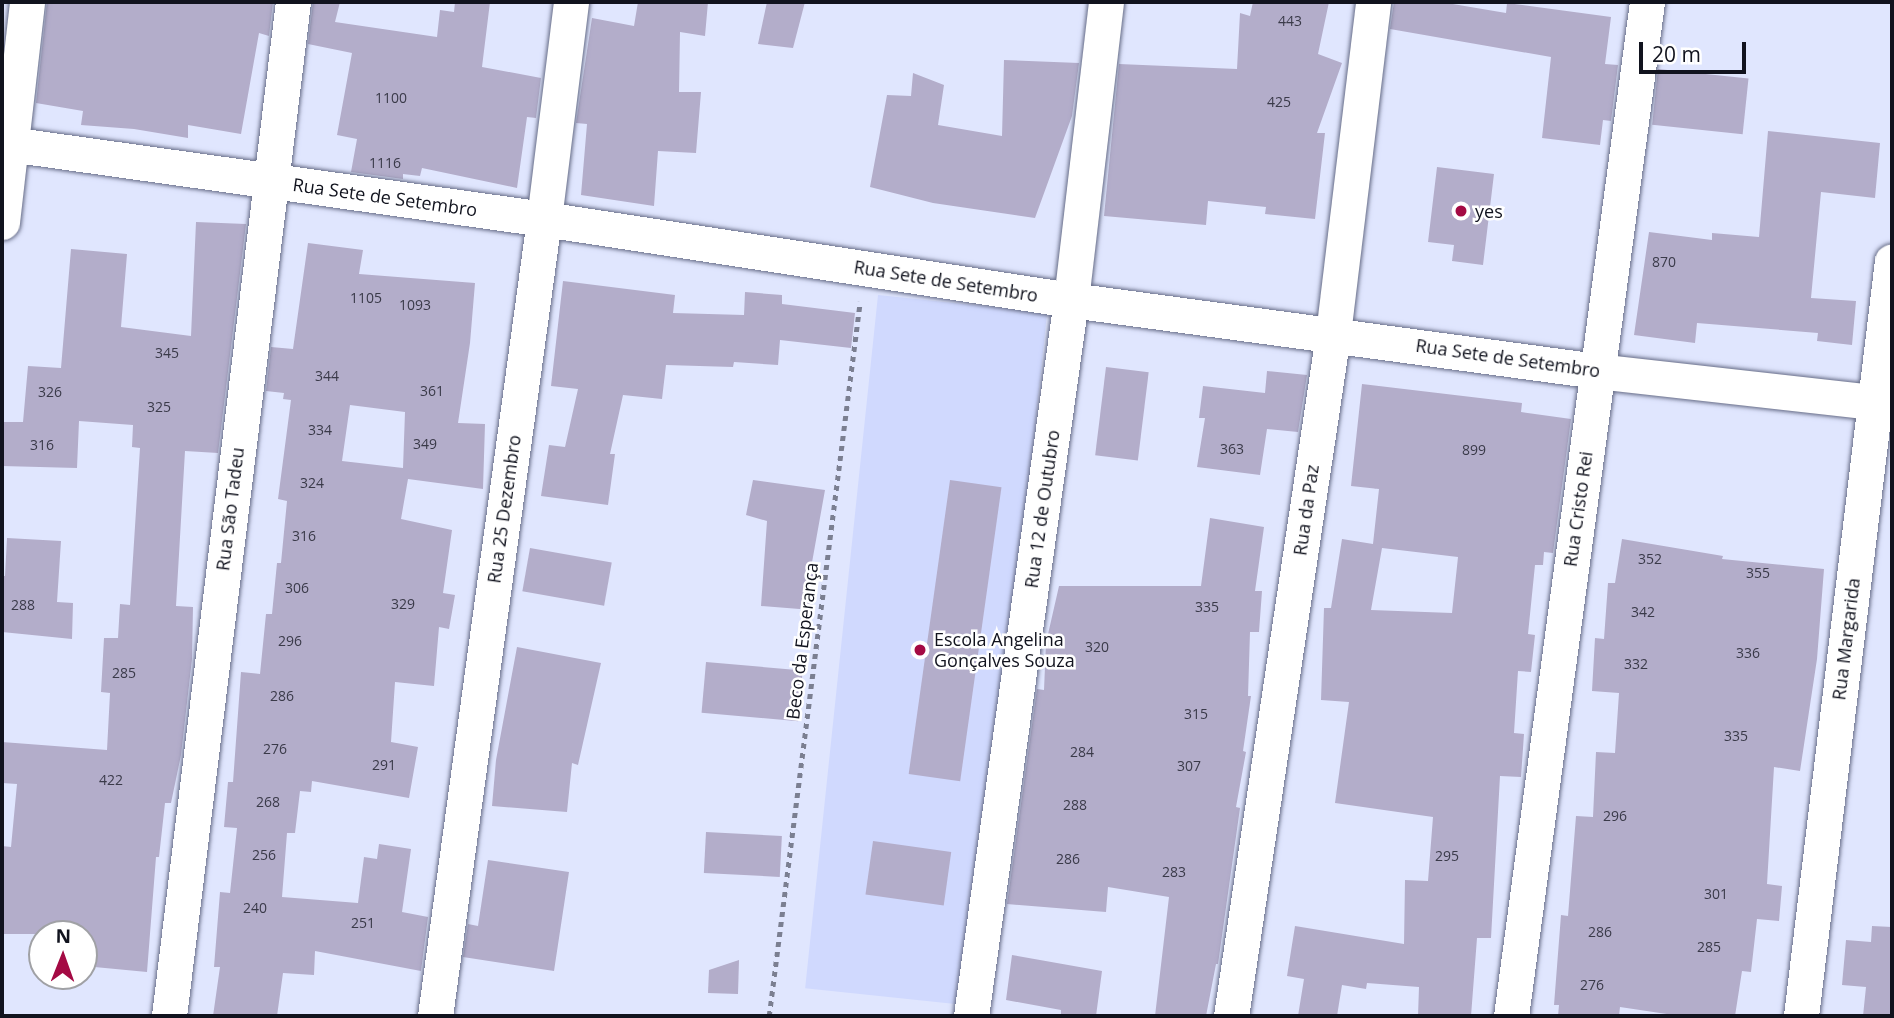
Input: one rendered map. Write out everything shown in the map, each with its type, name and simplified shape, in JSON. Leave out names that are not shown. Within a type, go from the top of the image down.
[{"type":"street","points":[[2,222],[7,144],[27,2]]},
{"type":"street","name":"Rua São Tadeu","points":[[169,1016],[293,2]]},
{"type":"street","name":"Rua 25 Dezembro","points":[[435,1016],[571,2]]},
{"type":"street","name":"Rua 12 de Outubro","points":[[971,1016],[1071,300],[1106,2]]},
{"type":"street","name":"Rua da Paz","points":[[1231,1016],[1333,334],[1373,2]]},
{"type":"street","name":"Rua Cristo Rei","points":[[1511,1016],[1647,2]]},
{"type":"street","name":"Rua Sete de Setembro","points":[[7,144],[544,219],[1071,300],[1597,371],[1883,403]]},
{"type":"street","name":"Rua Margarida","points":[[1801,1016],[1883,403],[1892,261]]},
{"type":"path","name":"Beco da Esperança","points":[[769,1016],[864,268]]},
{"type":"shaded area","name":"Escola Angelina Gonçalves Souza","points":[[878,295],[1047,313],[974,1006],[805,988]]},
{"type":"building","points":[[47,2],[273,2],[269,36],[259,33],[241,134],[188,125],[188,138],[134,129],[81,125],[83,111],[36,103]]},
{"type":"building","points":[[313,2],[340,2],[335,22],[437,37],[440,10],[454,12],[455,2],[490,2],[482,67],[541,78],[536,118],[527,117],[517,188],[422,168],[420,176],[403,174],[403,179],[351,172],[357,139],[337,135],[352,53],[308,44]]},
{"type":"building","points":[[638,2],[708,2],[705,36],[680,32],[679,92],[701,92],[696,153],[658,151],[654,206],[581,195],[587,124],[576,123],[592,18],[634,26]]},
{"type":"building","points":[[767,2],[805,2],[793,48],[758,44]]},
{"type":"building","points":[[1253,2],[1329,2],[1318,54],[1342,63],[1317,133],[1325,133],[1315,219],[1265,214],[1266,207],[1208,201],[1206,225],[1104,216],[1119,64],[1237,69],[1240,13],[1250,16]]},
{"type":"building","points":[[1394,2],[1441,2],[1506,13],[1507,3],[1611,17],[1605,64],[1618,65],[1611,121],[1603,120],[1600,145],[1542,138],[1551,57],[1390,29]]},
{"type":"building","points":[[1004,60],[1079,63],[1072,116],[1035,218],[933,203],[870,187],[887,95],[911,96],[913,73],[944,85],[938,125],[1002,136]]},
{"type":"building","points":[[1658,69],[1749,79],[1743,134],[1652,125]]},
{"type":"building","points":[[1768,131],[1880,143],[1875,198],[1821,192],[1811,298],[1856,301],[1852,345],[1817,341],[1818,333],[1697,323],[1695,343],[1634,335],[1649,232],[1712,240],[1712,233],[1759,237]]},
{"type":"building","name":"yes","points":[[1437,167],[1494,174],[1483,265],[1452,261],[1454,245],[1428,242]]},
{"type":"building","points":[[196,222],[246,224],[218,453],[185,451],[176,606],[193,607],[192,659],[181,755],[171,803],[165,803],[159,857],[156,857],[147,972],[98,967],[98,920],[28,920],[28,934],[2,934],[2,846],[11,847],[17,784],[2,783],[2,742],[107,750],[110,693],[101,692],[104,638],[118,638],[120,604],[130,605],[140,448],[132,447],[133,425],[79,421],[77,468],[2,466],[2,422],[23,422],[28,366],[61,368],[71,249],[127,254],[121,327],[191,336]]},
{"type":"building","points":[[308,243],[363,250],[359,274],[475,283],[470,343],[458,423],[485,424],[483,489],[408,479],[401,519],[452,530],[443,593],[455,595],[449,629],[439,627],[434,686],[395,682],[391,742],[418,747],[409,798],[312,781],[311,792],[300,791],[295,833],[287,833],[282,897],[358,903],[364,857],[377,859],[379,844],[411,849],[402,912],[428,917],[421,971],[315,951],[314,975],[283,973],[277,1016],[213,1016],[220,967],[214,967],[220,892],[230,893],[237,828],[224,827],[228,782],[233,782],[241,672],[260,674],[266,614],[272,614],[277,563],[281,563],[287,501],[278,499],[291,400],[283,399],[284,393],[266,391],[271,347],[293,349]],"holes":[[[350,405],[405,412],[403,468],[342,461]]]},
{"type":"building","points":[[563,281],[675,295],[673,313],[744,315],[745,292],[782,295],[782,304],[855,313],[851,348],[780,340],[778,365],[734,362],[733,367],[666,365],[662,399],[623,395],[610,454],[615,454],[608,505],[541,496],[549,445],[565,447],[578,389],[551,386]]},
{"type":"building","points":[[1106,367],[1149,372],[1138,461],[1095,455]]},
{"type":"building","points":[[1267,371],[1307,375],[1298,432],[1267,429],[1260,475],[1197,467],[1205,418],[1199,418],[1203,386],[1265,393]]},
{"type":"building","points":[[1362,384],[1522,403],[1521,412],[1571,419],[1553,553],[1544,552],[1543,565],[1535,565],[1528,634],[1535,635],[1531,672],[1518,671],[1514,733],[1524,734],[1521,777],[1500,776],[1491,938],[1477,938],[1471,1016],[1418,1016],[1419,987],[1367,983],[1366,989],[1342,985],[1337,1016],[1298,1016],[1304,979],[1287,976],[1295,926],[1404,944],[1405,880],[1428,881],[1433,817],[1335,803],[1349,702],[1321,700],[1324,608],[1331,608],[1342,539],[1373,544],[1379,489],[1351,486]],"holes":[[[1382,548],[1458,557],[1452,613],[1371,610]]]},
{"type":"building","points":[[753,480],[825,490],[811,568],[816,568],[812,610],[761,606],[767,521],[746,515]]},
{"type":"building","points":[[950,480],[1001,487],[960,781],[909,774]]},
{"type":"building","points":[[1210,518],[1264,527],[1255,591],[1262,591],[1259,632],[1250,632],[1248,696],[1251,696],[1243,751],[1246,752],[1236,807],[1240,808],[1218,964],[1206,1016],[1155,1016],[1169,897],[1108,887],[1106,912],[1007,904],[1037,689],[1044,690],[1046,643],[1059,586],[1201,586]]},
{"type":"building","points":[[7,538],[61,541],[57,602],[73,603],[72,639],[2,632],[2,576],[5,576]]},
{"type":"building","points":[[1622,539],[1723,556],[1722,559],[1824,569],[1817,659],[1800,771],[1774,767],[1767,884],[1782,886],[1779,921],[1757,919],[1751,972],[1742,971],[1735,1016],[1680,1016],[1620,1007],[1619,1016],[1558,1016],[1559,1005],[1554,1005],[1561,915],[1568,916],[1576,816],[1593,817],[1596,752],[1615,753],[1619,693],[1592,691],[1595,638],[1604,639],[1608,583],[1615,583]]},
{"type":"building","points":[[530,548],[612,562],[604,606],[522,591]]},
{"type":"building","points":[[517,647],[601,663],[578,765],[572,763],[567,812],[492,806],[496,760]]},
{"type":"building","points":[[706,662],[803,670],[798,721],[702,713]]},
{"type":"building","points":[[706,832],[782,836],[780,877],[704,873]]},
{"type":"building","points":[[873,841],[951,852],[944,905],[865,894]]},
{"type":"building","points":[[488,860],[569,872],[554,971],[463,957],[468,924],[478,926]]},
{"type":"building","points":[[1872,926],[1892,927],[1892,1016],[1863,1016],[1866,987],[1842,985],[1846,940],[1871,942]]},
{"type":"building","points":[[1012,955],[1102,971],[1096,1016],[1061,1016],[1061,1010],[1006,1000]]},
{"type":"building","points":[[739,960],[738,994],[708,993],[709,970]]},
{"type":"place","name":"yes","points":[[1461,211]]},
{"type":"place","name":"Escola Angelina Gonçalves Souza","points":[[920,650]]}]
